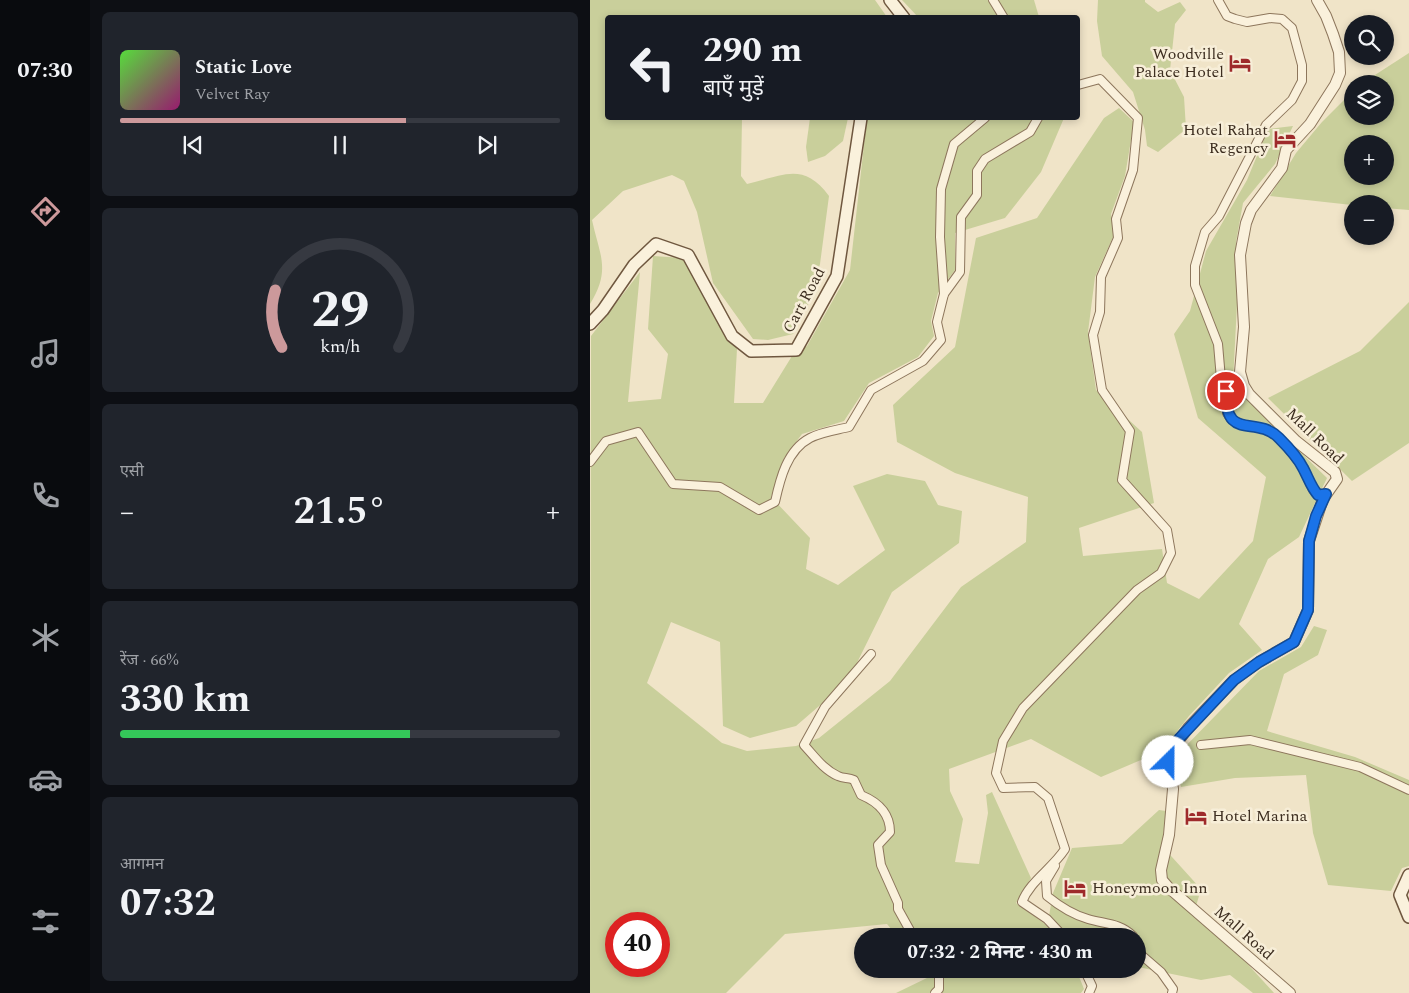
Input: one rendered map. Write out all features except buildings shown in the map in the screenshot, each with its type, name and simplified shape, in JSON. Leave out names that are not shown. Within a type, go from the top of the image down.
[{"type":"main road","points":[[890,0],[902,15]]},
{"type":"main road","name":"Cart Road","points":[[590,324],[603,310],[634,265],[656,244],[688,255],[732,336],[751,351],[796,350],[837,276],[862,120]]},
{"type":"main road","points":[[1409,875],[1400,895],[1409,917]]},
{"type":"street","points":[[993,0],[1002,15]]},
{"type":"street","points":[[1218,0],[1227,16],[1247,22],[1270,18],[1282,19],[1292,28],[1302,65],[1302,82],[1292,100],[1266,125],[1246,169],[1219,216],[1205,232],[1195,266],[1196,285],[1218,344],[1221,379],[1226,391],[1227,413],[1231,419],[1244,425],[1261,428],[1278,436],[1302,466],[1313,490],[1318,495],[1326,494]]},
{"type":"street","name":"Mall Road","points":[[1290,993],[1162,880],[1161,870],[1169,835],[1173,789],[1168,755],[1188,728],[1234,680],[1259,662],[1294,642],[1308,610],[1309,541],[1316,516],[1326,494],[1337,479],[1336,472],[1296,441],[1249,394],[1244,386],[1240,372],[1244,310],[1240,255],[1250,210],[1282,168],[1286,150],[1310,124],[1340,73],[1338,52],[1333,34],[1317,0]]},
{"type":"street","points":[[1080,84],[1100,79],[1138,118],[1133,170],[1116,219],[1118,238],[1101,277],[1100,312],[1094,335],[1102,390],[1130,431],[1122,480],[1167,530],[1171,553],[1162,572],[1137,590],[1023,708],[1003,741],[996,772],[1003,788],[1035,787],[1048,798],[1065,849],[1046,881],[1047,896],[1079,915],[1098,922],[1112,922],[1121,928]]},
{"type":"street","points":[[590,462],[606,441],[638,432],[673,484],[720,487],[759,510],[775,502],[779,481],[795,450],[811,438],[849,427],[871,390],[923,361],[941,340],[938,322],[944,294],[940,237],[941,189],[954,144],[982,120]]},
{"type":"street","points":[[944,294],[960,272],[960,217],[977,195],[977,171],[985,160],[1030,132],[1037,120]]},
{"type":"street","points":[[871,654],[825,707],[804,745],[824,768],[841,778],[854,780],[861,796],[886,812],[890,832],[878,845],[882,865],[898,903],[898,909],[909,928]]},
{"type":"street","points":[[1201,745],[1250,740],[1360,767],[1409,790]]},
{"type":"street","points":[[1055,928],[1047,919],[1022,902],[1026,891],[1058,860]]},
{"type":"street","points":[[1146,960],[1169,981],[1173,989],[1172,993]]},
{"type":"street","points":[[935,993],[938,989],[939,978]]},
{"type":"street","points":[[1088,978],[1092,986],[1089,993]]},
{"type":"green space","points":[[590,0],[875,0],[886,15],[605,15],[605,120],[742,120],[741,176],[747,184],[782,175],[801,175],[810,178],[829,196],[820,264],[810,301],[793,334],[768,340],[753,339],[713,283],[697,212],[684,181],[672,175],[623,191],[592,220],[602,263],[602,272],[600,282],[590,304]]},
{"type":"green space","points":[[902,0],[1034,0],[1038,15],[916,15]]},
{"type":"green space","points":[[1098,0],[1145,0],[1158,12],[1180,2],[1186,10],[1175,24],[1170,70],[1184,97],[1186,129],[1158,152],[1147,146],[1145,130],[1133,92],[1102,56],[1097,21]]},
{"type":"green space","points":[[1409,53],[1409,210],[1394,209],[1394,195],[1344,195],[1344,204],[1270,196],[1296,153],[1322,122],[1344,100],[1344,125],[1394,125],[1394,75],[1375,75],[1390,65],[1394,65],[1394,63]]},
{"type":"green space","points":[[1119,108],[1134,122],[1125,176],[1111,214],[1114,235],[1095,277],[1088,332],[1096,390],[1142,432],[1154,503],[1079,528],[1083,556],[1162,549],[1167,583],[1199,599],[1253,541],[1266,477],[1198,418],[1174,334],[1190,311],[1206,251],[1247,180],[1268,129],[1293,126],[1275,164],[1243,203],[1236,242],[1237,304],[1233,382],[1255,408],[1327,478],[1299,537],[1268,559],[1239,624],[1262,650],[1229,673],[1189,716],[1162,751],[1101,777],[1031,739],[949,769],[950,791],[963,819],[955,862],[979,864],[988,813],[986,795],[992,792],[1031,878],[1016,903],[1049,928],[890,928],[887,924],[785,934],[726,993],[590,993],[591,336],[640,272],[628,402],[661,399],[668,354],[648,329],[653,256],[683,258],[737,349],[734,403],[763,403],[792,356],[807,346],[850,270],[867,120],[1063,120],[1041,172],[1005,218],[955,233],[955,270],[938,293],[931,321],[934,336],[918,357],[869,383],[844,421],[802,434],[784,458],[771,497],[810,538],[806,569],[838,585],[885,550],[853,486],[887,474],[925,481],[938,505],[962,511],[959,543],[892,592],[848,681],[796,726],[750,738],[723,726],[720,642],[671,622],[647,683],[722,743],[747,751],[796,746],[819,738],[890,681],[961,587],[1026,542],[1028,497],[955,473],[897,442],[893,405],[955,347],[976,238],[1037,218],[1104,118]]},
{"type":"green space","points":[[810,120],[848,120],[843,141],[825,156],[808,162],[806,147]]},
{"type":"green space","points":[[1409,302],[1409,443],[1352,481],[1268,398],[1360,351]]},
{"type":"green space","points":[[1314,626],[1327,630],[1318,655],[1284,674],[1267,731],[1355,757],[1409,780],[1409,866],[1402,868],[1391,891],[1328,885],[1313,833],[1306,775],[1235,778],[1181,787],[1176,756],[1259,671],[1301,647]]},
{"type":"green space","points":[[1159,810],[1166,811],[1162,846],[1201,889],[1194,913],[1243,959],[1274,993],[1253,993],[1230,975],[1201,980],[1146,969],[1146,928],[1061,928],[1049,916],[1053,893],[1072,848],[1122,844]]},
{"type":"green space","points":[[927,978],[1080,978],[1084,989],[1081,993],[896,993]]},
{"type":"place","name":"Woodville Palace Hotel","points":[[1240,63]]},
{"type":"place","name":"Hotel Rahat Regency","points":[[1285,139]]},
{"type":"place","name":"Hotel Marina","points":[[1196,816]]},
{"type":"place","name":"Honeymoon Inn","points":[[1075,888]]},
{"type":"route","points":[[1168,762],[1168,755],[1175,743],[1234,680],[1259,662],[1282,651],[1294,642],[1308,610],[1307,565],[1309,541],[1322,499],[1326,494],[1318,495],[1313,490],[1302,466],[1278,436],[1261,428],[1244,425],[1231,419],[1227,413],[1226,391]]}]
